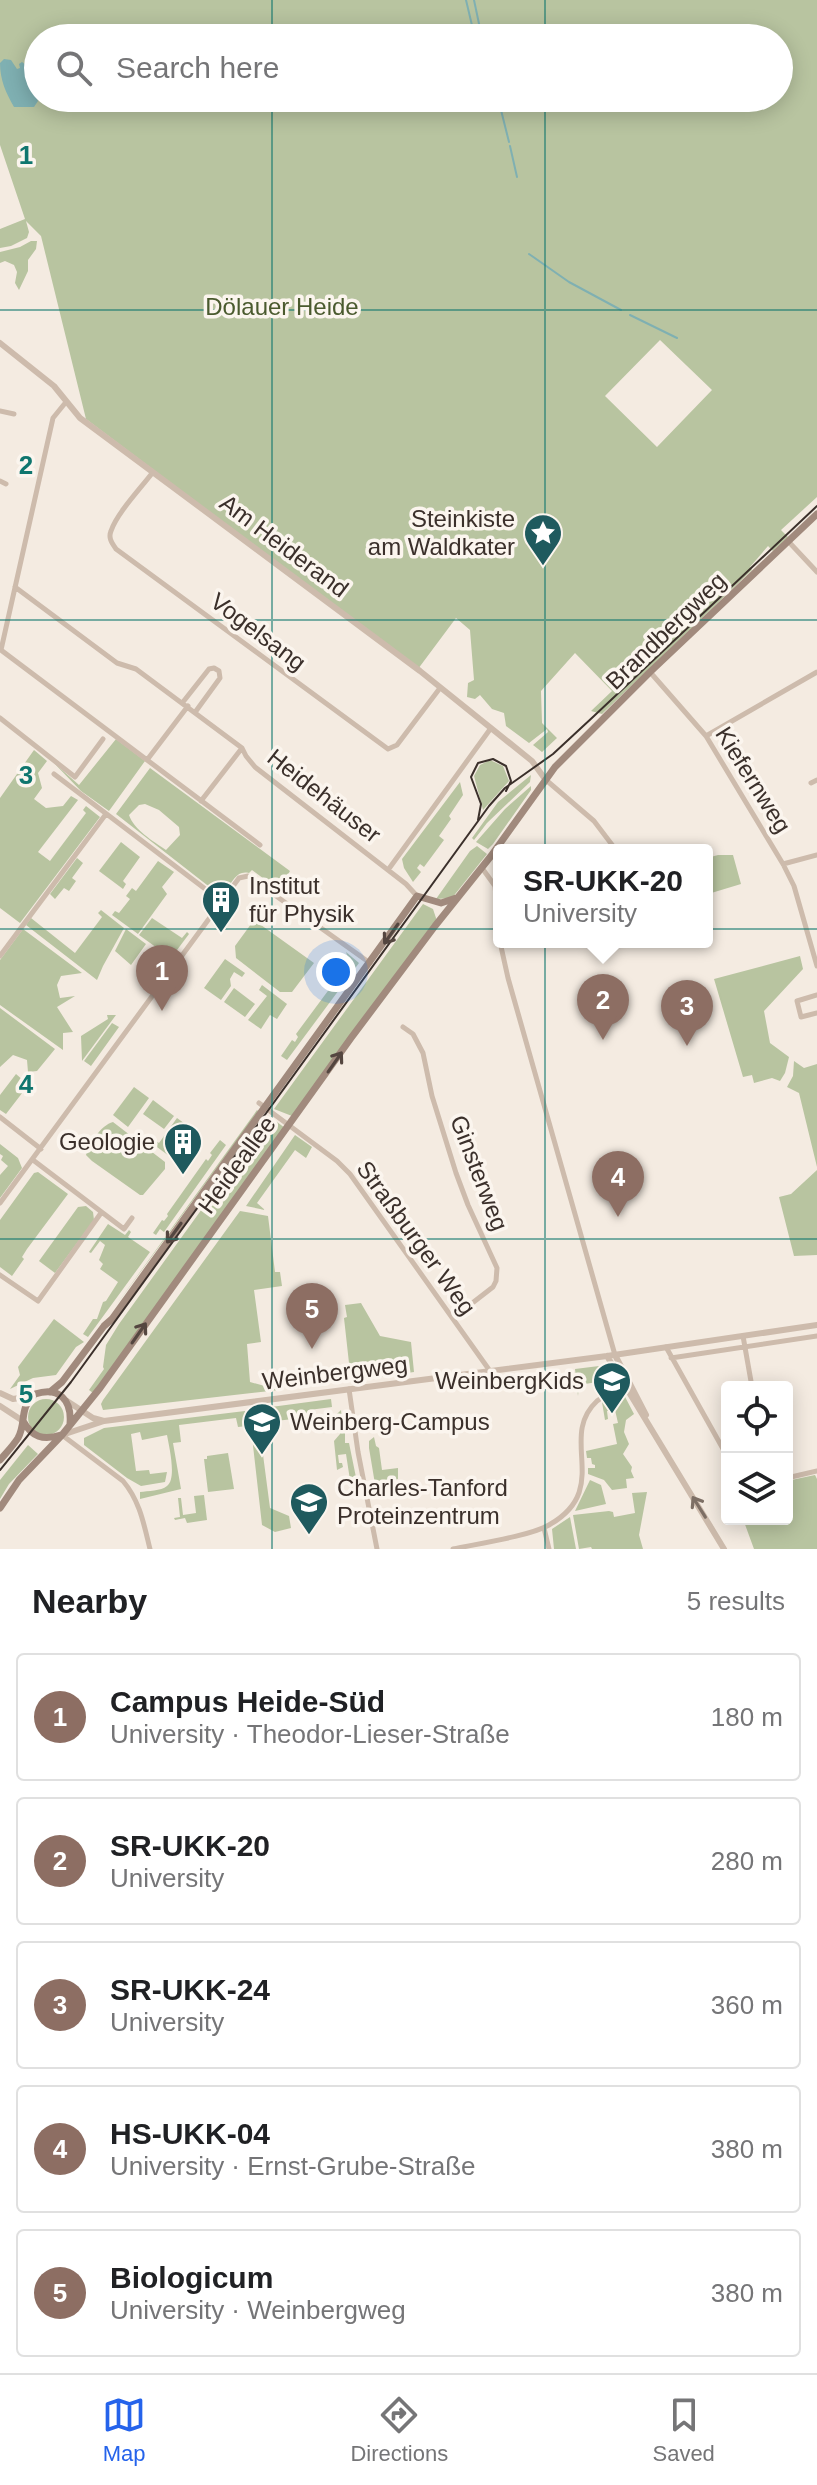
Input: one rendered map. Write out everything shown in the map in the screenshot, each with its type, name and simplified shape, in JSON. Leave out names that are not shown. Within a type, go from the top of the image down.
[{"type":"main road","name":"Brandbergweg","points":[[499,844],[561,760],[817,514]]},
{"type":"main road","name":"Brandbergweg","points":[[482,868],[493,852]]},
{"type":"main road","name":"Heideallee","points":[[70,1420],[81,1411],[351,1038],[482,868]]},
{"type":"main road","name":"Heideallee","points":[[50,1392],[62,1382],[112,1319],[262,1105],[417,896]]},
{"type":"main road","points":[[417,896],[446,903],[458,897]]},
{"type":"main road","points":[[433,902],[438,908],[439,921]]},
{"type":"main road","points":[[0,1460],[17,1440],[25,1406],[32,1396],[50,1392],[67,1401],[70,1420],[62,1435],[19,1480],[0,1508]]},
{"type":"main road","points":[[23,1421],[38,1437],[62,1435]]},
{"type":"street","name":"Am Heiderand","points":[[0,343],[54,386],[80,418],[440,688],[532,761],[545,779]]},
{"type":"street","points":[[66,402],[53,418],[1,650],[260,845]]},
{"type":"street","points":[[0,411],[14,414]]},
{"type":"street","name":"Vogelsang","points":[[153,472],[119,517],[110,533],[111,541],[116,549],[205,616],[388,749],[397,745],[440,688]]},
{"type":"street","points":[[788,541],[817,572]]},
{"type":"street","name":"Heidehäuser","points":[[15,587],[117,663],[136,669],[196,711],[242,748],[255,767],[417,896]]},
{"type":"street","points":[[147,760],[209,669],[214,668],[219,671],[220,678],[196,711]]},
{"type":"street","name":"Kiefernweg","points":[[650,672],[706,736],[783,864],[794,886],[817,966]]},
{"type":"street","points":[[706,736],[817,672]]},
{"type":"street","points":[[1,722],[75,777],[103,739]]},
{"type":"street","points":[[388,870],[491,728]]},
{"type":"street","name":"Heidehäuser","points":[[201,801],[242,748]]},
{"type":"street","points":[[54,774],[221,901]]},
{"type":"street","points":[[545,779],[594,821],[611,844]]},
{"type":"street","points":[[0,956],[106,814]]},
{"type":"street","points":[[783,864],[817,855]]},
{"type":"street","points":[[482,868],[493,883]]},
{"type":"street","points":[[0,1203],[239,878],[248,876],[370,963]]},
{"type":"street","points":[[501,948],[611,1356],[624,1386],[724,1549]]},
{"type":"street","points":[[817,995],[797,1001],[801,1017],[817,1013]]},
{"type":"street","name":"Ginsterweg","points":[[403,1027],[413,1034],[423,1053],[432,1096],[456,1173],[497,1268],[493,1287],[453,1318]]},
{"type":"street","name":"Straßburger Weg","points":[[262,1105],[350,1174],[490,1371]]},
{"type":"street","points":[[0,1117],[41,1149]]},
{"type":"street","points":[[33,1160],[124,1229],[132,1218]]},
{"type":"street","points":[[0,1275],[38,1301],[101,1213]]},
{"type":"street","name":"Weinbergweg","points":[[62,1435],[104,1421],[611,1356],[817,1325]]},
{"type":"street","points":[[743,1336],[751,1381]]},
{"type":"street","points":[[671,1358],[817,1336]]},
{"type":"street","points":[[666,1347],[725,1453]]},
{"type":"street","points":[[611,1356],[652,1431]]},
{"type":"street","points":[[453,1549],[544,1528],[569,1509],[578,1495],[583,1477],[581,1430],[593,1407],[624,1386]]},
{"type":"street","points":[[349,1389],[377,1549]]},
{"type":"street","points":[[0,1393],[13,1399],[32,1396]]},
{"type":"street","points":[[67,1401],[104,1421]]},
{"type":"street","points":[[0,1406],[23,1421]]},
{"type":"street","points":[[62,1435],[123,1481],[130,1490],[150,1549]]},
{"type":"street","points":[[793,1477],[816,1472]]},
{"type":"street","points":[[544,1528],[549,1549]]},
{"type":"green space","name":"Dölauer Heide","points":[[0,0],[817,0],[817,497],[781,530],[788,537],[773,551],[768,546],[750,567],[752,570],[602,714],[591,711],[612,691],[575,653],[541,691],[542,723],[557,738],[542,752],[533,745],[548,732],[547,729],[529,743],[506,726],[504,713],[492,709],[480,695],[475,699],[467,697],[468,683],[474,680],[470,630],[456,618],[418,669],[86,419],[41,236],[26,221],[27,238],[0,248],[0,229],[25,219],[0,145]],"holes":[[[660,340],[712,390],[657,447],[605,396]]]},
{"type":"green space","points":[[37,241],[36,249],[28,260],[28,271],[19,290],[15,283],[17,272],[14,265],[5,261],[0,263],[0,252]]},
{"type":"green space","points":[[116,739],[145,761],[109,811],[81,791],[52,761],[79,785]]},
{"type":"green space","points":[[34,750],[47,761],[38,773],[42,788],[34,799],[46,808],[63,806],[71,796],[78,800],[38,852],[50,861],[86,813],[83,810],[86,806],[100,817],[20,923],[0,908],[0,798]]},
{"type":"green space","points":[[490,760],[503,766],[509,781],[483,810],[474,776],[480,765]]},
{"type":"green space","points":[[150,768],[290,871],[279,890],[252,870],[238,875],[226,890],[216,892],[116,814]],"holes":[[[145,804],[159,810],[179,827],[180,835],[166,850],[139,830],[129,815],[139,805]]]},
{"type":"green space","points":[[531,775],[530,782],[487,823],[474,840],[472,838],[498,802]]},
{"type":"green space","points":[[460,782],[463,795],[439,836],[444,840],[424,867],[420,864],[417,868],[421,872],[413,882],[402,859]]},
{"type":"green space","points":[[531,786],[493,844],[488,849],[476,842],[505,809]]},
{"type":"green space","points":[[121,842],[140,857],[123,881],[126,884],[123,889],[99,871]]},
{"type":"green space","points":[[477,846],[487,854],[452,898],[436,899],[470,851]]},
{"type":"green space","points":[[733,855],[741,884],[713,892],[713,856]]},
{"type":"green space","points":[[77,858],[83,863],[72,878],[76,881],[69,891],[64,888],[55,899],[50,894]]},
{"type":"green space","points":[[158,861],[174,872],[162,887],[167,894],[138,934],[112,915],[115,911],[119,913],[130,899],[126,896],[132,888],[136,891]]},
{"type":"green space","points":[[423,904],[433,909],[437,921],[292,1116],[274,1109]]},
{"type":"green space","points":[[101,910],[124,928],[97,980],[26,925],[31,918],[75,953],[102,917],[98,913]]},
{"type":"green space","points":[[152,918],[182,938],[187,932],[189,934],[171,958],[139,935]]},
{"type":"green space","points":[[254,920],[314,963],[292,992],[280,992],[236,958],[235,946]]},
{"type":"green space","points":[[23,929],[82,973],[61,976],[57,985],[60,998],[75,996],[57,1007],[73,1032],[63,1033],[63,1050],[0,1005],[0,960]]},
{"type":"green space","points":[[126,929],[146,944],[131,965],[115,951]]},
{"type":"green space","points":[[346,952],[359,963],[287,1060],[281,1056],[292,1040],[295,1042],[296,1034],[336,980],[343,976],[340,974],[349,961]]},
{"type":"green space","points":[[800,956],[803,969],[764,1011],[770,1043],[789,1057],[785,1073],[780,1081],[772,1078],[754,1083],[752,1075],[743,1077],[714,979]]},
{"type":"green space","points":[[225,959],[245,973],[242,977],[234,972],[230,979],[231,986],[221,1000],[204,988]]},
{"type":"green space","points":[[262,985],[287,1004],[277,1019],[270,1015],[261,1029],[248,1020],[267,996],[259,990]]},
{"type":"green space","points":[[234,988],[255,1004],[245,1017],[224,1002]]},
{"type":"green space","points":[[0,1008],[55,1049],[37,1071],[28,1072],[27,1060],[13,1055],[0,1067]]},
{"type":"green space","points":[[107,1015],[116,1015],[82,1061],[81,1036],[108,1019]]},
{"type":"green space","points":[[112,1023],[119,1027],[91,1066],[84,1061]]},
{"type":"green space","points":[[794,1061],[804,1068],[817,1064],[817,1167],[799,1093],[787,1087],[793,1076]]},
{"type":"green space","points":[[16,1074],[24,1081],[26,1088],[6,1114],[0,1110],[0,1095]]},
{"type":"green space","points":[[134,1087],[149,1098],[128,1127],[113,1115]]},
{"type":"green space","points":[[153,1100],[174,1116],[164,1129],[143,1114]]},
{"type":"green space","points":[[257,1110],[246,1128],[114,1308]]},
{"type":"green space","points":[[269,1116],[285,1128],[93,1393],[89,1390],[104,1369],[106,1345],[119,1324]]},
{"type":"green space","points":[[177,1118],[196,1132],[176,1161],[146,1139],[148,1136],[159,1143]]},
{"type":"green space","points":[[113,1122],[165,1162],[165,1169],[143,1195],[86,1155],[96,1135]]},
{"type":"green space","points":[[295,1135],[312,1147],[306,1158],[295,1150],[257,1203],[265,1210],[246,1206]]},
{"type":"green space","points":[[220,1140],[226,1145],[164,1232],[160,1229],[156,1235],[153,1233],[206,1159],[208,1161]]},
{"type":"green space","points":[[0,1144],[18,1158],[22,1168],[0,1198],[0,1175],[8,1166],[1,1160]]},
{"type":"green space","points":[[817,1170],[817,1255],[794,1256],[779,1197],[791,1194]]},
{"type":"green space","points":[[38,1172],[68,1194],[27,1249],[12,1276],[0,1267],[0,1220],[34,1173]]},
{"type":"green space","points":[[86,1206],[93,1212],[94,1220],[55,1273],[39,1261],[78,1207]]},
{"type":"green space","points":[[240,1211],[268,1216],[275,1272],[280,1272],[282,1286],[254,1290],[261,1342],[247,1344],[250,1382],[279,1390],[103,1410],[103,1400]]},
{"type":"green space","points":[[108,1224],[125,1235],[129,1230],[128,1237],[150,1252],[88,1337],[83,1334],[93,1319],[97,1319],[103,1302],[118,1282],[100,1269],[103,1264],[99,1260],[105,1245],[100,1241],[89,1252]]},
{"type":"green space","points":[[361,1303],[380,1336],[411,1342],[414,1372],[351,1381],[345,1305]]},
{"type":"green space","points":[[54,1319],[84,1342],[76,1347],[56,1375],[33,1378],[10,1389],[20,1375],[18,1367]]},
{"type":"green space","points":[[599,1366],[609,1369],[616,1382],[599,1392],[597,1382],[579,1385],[578,1396],[575,1369]]},
{"type":"green space","points":[[622,1391],[634,1414],[626,1420],[624,1432],[629,1444],[623,1454],[632,1467],[634,1478],[626,1479],[627,1488],[612,1490],[604,1480],[588,1474],[588,1468],[595,1468],[595,1465],[591,1458],[587,1458],[586,1451],[617,1444],[613,1424],[618,1423],[615,1410],[607,1411],[608,1419],[605,1420],[602,1402]]},
{"type":"green space","points":[[46,1399],[59,1404],[64,1417],[59,1430],[46,1435],[33,1430],[28,1417],[33,1404]]},
{"type":"green space","points":[[331,1399],[332,1407],[309,1410],[303,1418],[275,1421],[271,1407]]},
{"type":"green space","points":[[257,1409],[270,1508],[289,1516],[291,1528],[275,1532],[262,1525],[249,1410]]},
{"type":"green space","points":[[341,1410],[342,1422],[345,1421],[345,1443],[349,1443],[359,1492],[352,1493],[346,1454],[338,1455],[343,1467],[337,1470],[334,1441],[340,1434],[337,1414]]},
{"type":"green space","points":[[245,1411],[247,1426],[238,1427],[236,1418],[179,1425],[181,1442],[173,1443],[181,1489],[140,1499],[140,1492],[161,1489],[170,1482],[172,1462],[167,1435],[142,1440],[140,1432],[131,1434],[136,1471],[149,1470],[150,1474],[167,1472],[165,1482],[141,1486],[84,1445],[84,1438],[104,1428]]},
{"type":"green space","points":[[374,1437],[382,1470],[398,1468],[398,1479],[382,1482],[382,1489],[376,1490],[369,1448],[369,1441]]},
{"type":"green space","points":[[28,1445],[38,1454],[9,1484],[0,1499],[0,1480]]},
{"type":"green space","points":[[228,1453],[234,1489],[208,1492],[204,1459]]},
{"type":"green space","points":[[815,1475],[817,1479],[817,1549],[754,1549],[745,1525],[793,1525],[793,1480]]},
{"type":"green space","points":[[590,1480],[601,1485],[606,1504],[575,1511]]},
{"type":"green space","points":[[647,1492],[639,1535],[643,1549],[579,1549],[573,1515],[609,1511],[613,1512],[614,1517],[635,1513],[632,1493]]},
{"type":"green space","points":[[204,1495],[207,1520],[187,1523],[185,1518],[175,1520],[180,1517],[178,1498],[181,1498],[183,1515],[196,1513],[194,1496]]},
{"type":"green space","points":[[570,1517],[576,1549],[554,1549],[552,1529]]},
{"type":"water","points":[[4,59],[11,60],[17,69],[20,68],[19,64],[24,64],[24,107],[14,107],[6,91],[0,63]]},
{"type":"waterway","points":[[466,0],[472,24]]},
{"type":"waterway","points":[[474,0],[479,24]]},
{"type":"waterway","points":[[502,112],[509,142]]},
{"type":"waterway","points":[[510,146],[517,177]]},
{"type":"waterway","points":[[529,254],[569,282],[621,310]]},
{"type":"waterway","points":[[630,315],[677,338]]},
{"type":"tram line","points":[[0,1470],[71,1382],[489,806],[505,788],[553,754],[817,506]]},
{"type":"tram line","points":[[478,820],[481,804],[471,777],[478,763],[493,759],[506,766],[511,781],[506,791]]},
{"type":"place","name":"Steinkiste am Waldkater","points":[[543,567]]},
{"type":"place","name":"Institut für Physik","points":[[221,934]]},
{"type":"place","name":"Campus Heide-Süd","points":[[162,1011]]},
{"type":"place","name":"SR-UKK-20","points":[[603,1040]]},
{"type":"place","name":"SR-UKK-24","points":[[687,1046]]},
{"type":"place","name":"Geologie","points":[[183,1176]]},
{"type":"place","name":"HS-UKK-04","points":[[618,1217]]},
{"type":"place","name":"Biologicum","points":[[312,1349]]},
{"type":"place","name":"WeinbergKids","points":[[612,1415]]},
{"type":"place","name":"Weinberg-Campus","points":[[262,1456]]},
{"type":"place","name":"Charles-Tanford Proteinzentrum","points":[[309,1536]]}]
